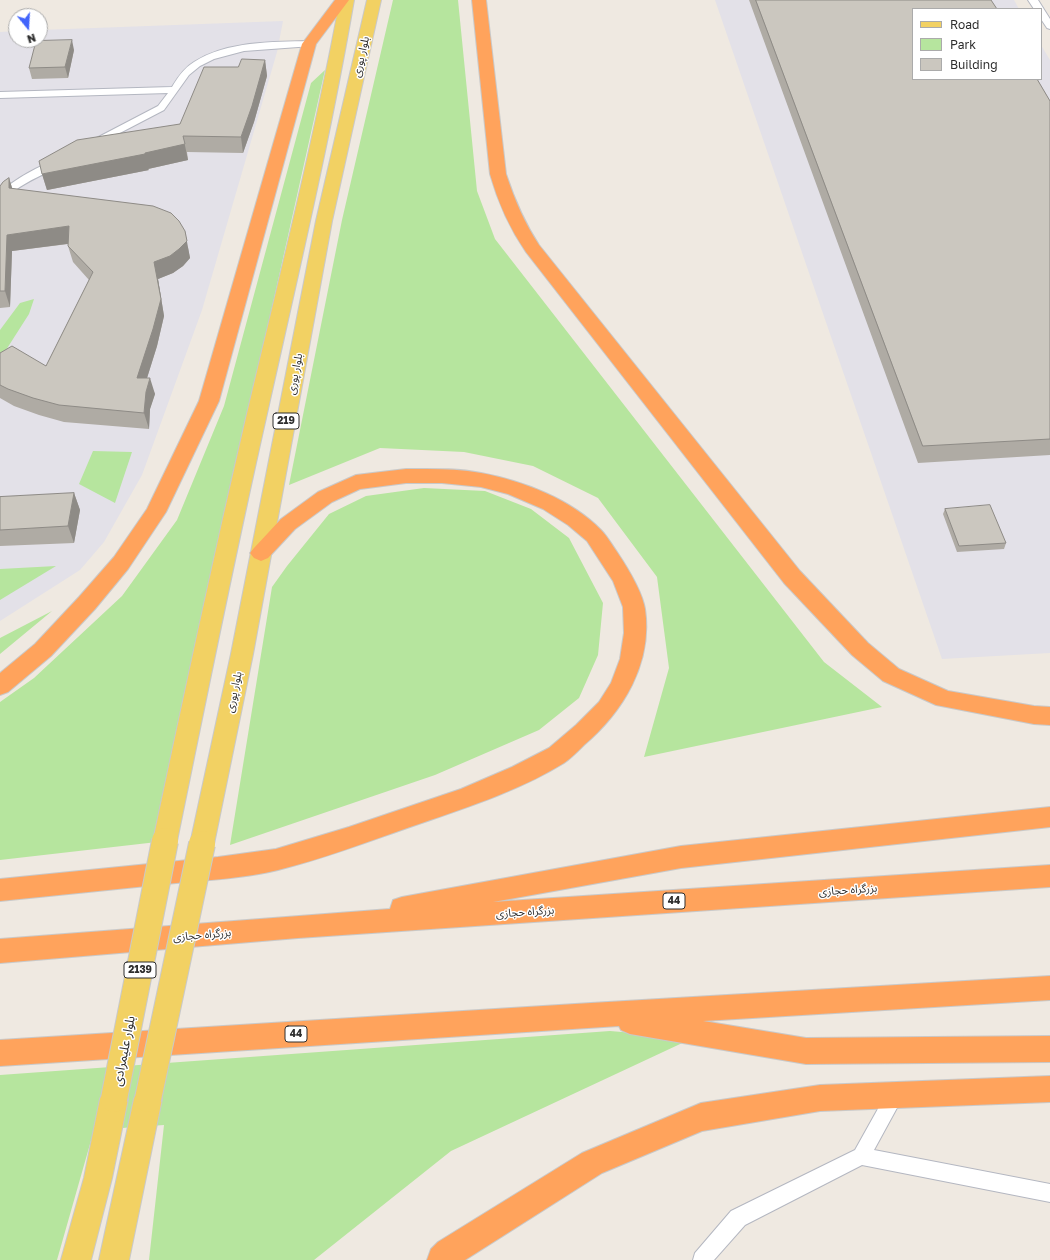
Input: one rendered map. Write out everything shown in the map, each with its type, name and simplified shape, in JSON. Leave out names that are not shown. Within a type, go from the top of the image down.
[{"type":"highway","points":[[0,686],[43,650],[87,603],[121,563],[156,512],[209,401],[309,44],[342,0]]},
{"type":"highway","points":[[478,0],[498,174],[506,200],[516,223],[556,279],[792,577],[860,649],[891,675],[944,699],[1034,715],[1050,716]]},
{"type":"highway","points":[[0,890],[218,868],[276,860],[349,838],[469,796],[520,774],[557,755],[584,732],[607,708],[621,686],[631,659],[634,633],[634,607],[623,580],[610,558],[594,536],[575,520],[550,504],[514,489],[481,480],[442,476],[406,476],[356,482],[325,497],[288,524],[261,553]]},
{"type":"highway","points":[[298,927],[681,857],[1050,817]]},
{"type":"highway","name":"بزرگراه حجازی","points":[[0,950],[298,927],[1050,876]]},
{"type":"highway","name":"44","points":[[0,1053],[591,1015],[1050,988]]},
{"type":"highway","points":[[591,1015],[806,1051],[1050,1049]]},
{"type":"highway","points":[[442,1260],[449,1253],[592,1163],[701,1116],[820,1098],[1050,1088]]},
{"type":"main road","name":"219","points":[[165,841],[210,621],[301,220],[339,45],[347,0]]},
{"type":"main road","name":"بلوار پوری","points":[[114,1260],[242,654],[324,221],[374,0]]},
{"type":"main road","name":"بلوار علیمرادی","points":[[76,1260],[98,1178],[165,841]]},
{"type":"lane","points":[[1042,14],[1050,26]]},
{"type":"lane","points":[[86,148],[161,108],[167,103],[187,72],[203,61],[232,51],[261,45],[309,44]]},
{"type":"lane","points":[[0,95],[175,90]]},
{"type":"lane","points":[[0,200],[3,195],[16,186],[65,159]]},
{"type":"lane","points":[[702,1260],[738,1218],[861,1156],[895,1095]]},
{"type":"lane","points":[[861,1156],[1050,1194]]},
{"type":"shaded area","points":[[715,0],[1014,0],[1018,8],[912,8],[912,80],[1042,80],[1042,47],[1050,60],[1050,653],[942,659]]},
{"type":"shaded area","points":[[283,21],[277,52],[202,310],[142,475],[104,542],[80,570],[0,621],[0,32],[8,32],[8,48],[48,48],[48,30]]},
{"type":"green space","points":[[393,0],[458,0],[477,191],[495,239],[824,662],[882,707],[644,757],[669,668],[657,577],[598,498],[533,466],[464,452],[380,448],[289,485],[342,220]]},
{"type":"green space","points":[[325,70],[209,590],[157,842],[0,860],[0,702],[34,678],[122,596],[177,520],[224,406],[311,83]]},
{"type":"green space","points":[[34,299],[29,314],[6,350],[0,370],[0,330],[20,303]]},
{"type":"green space","points":[[93,451],[132,452],[115,503],[79,484]]},
{"type":"green space","points":[[424,488],[485,491],[531,509],[569,538],[603,603],[598,655],[579,698],[539,730],[435,775],[230,845],[272,587],[329,514],[366,496]]},
{"type":"green space","points":[[56,566],[0,600],[0,569]]},
{"type":"green space","points":[[52,611],[0,654],[0,638]]},
{"type":"green space","points":[[610,1031],[693,1038],[451,1151],[314,1260],[149,1260],[164,1125],[94,1130],[57,1260],[0,1260],[0,1075]]},
{"type":"building","points":[[756,0],[991,0],[996,8],[912,8],[912,80],[1038,80],[1050,101],[1050,439],[923,446]]},
{"type":"building","points":[[72,40],[65,67],[29,68],[34,48],[48,48],[48,41]]},
{"type":"building","points":[[242,59],[265,60],[252,106],[241,137],[183,136],[185,144],[145,154],[42,174],[39,161],[77,140],[180,124],[204,67],[238,67]]},
{"type":"building","points":[[9,178],[9,188],[153,206],[171,213],[179,221],[185,231],[187,241],[179,249],[170,256],[154,262],[161,299],[137,378],[150,378],[146,392],[144,413],[59,405],[33,398],[0,385],[0,353],[12,346],[46,366],[93,272],[68,246],[69,226],[7,235],[5,291],[0,291],[0,186]]},
{"type":"building","points":[[74,493],[68,526],[0,530],[0,497]]},
{"type":"building","points":[[990,505],[1006,543],[959,546],[945,509]]}]
